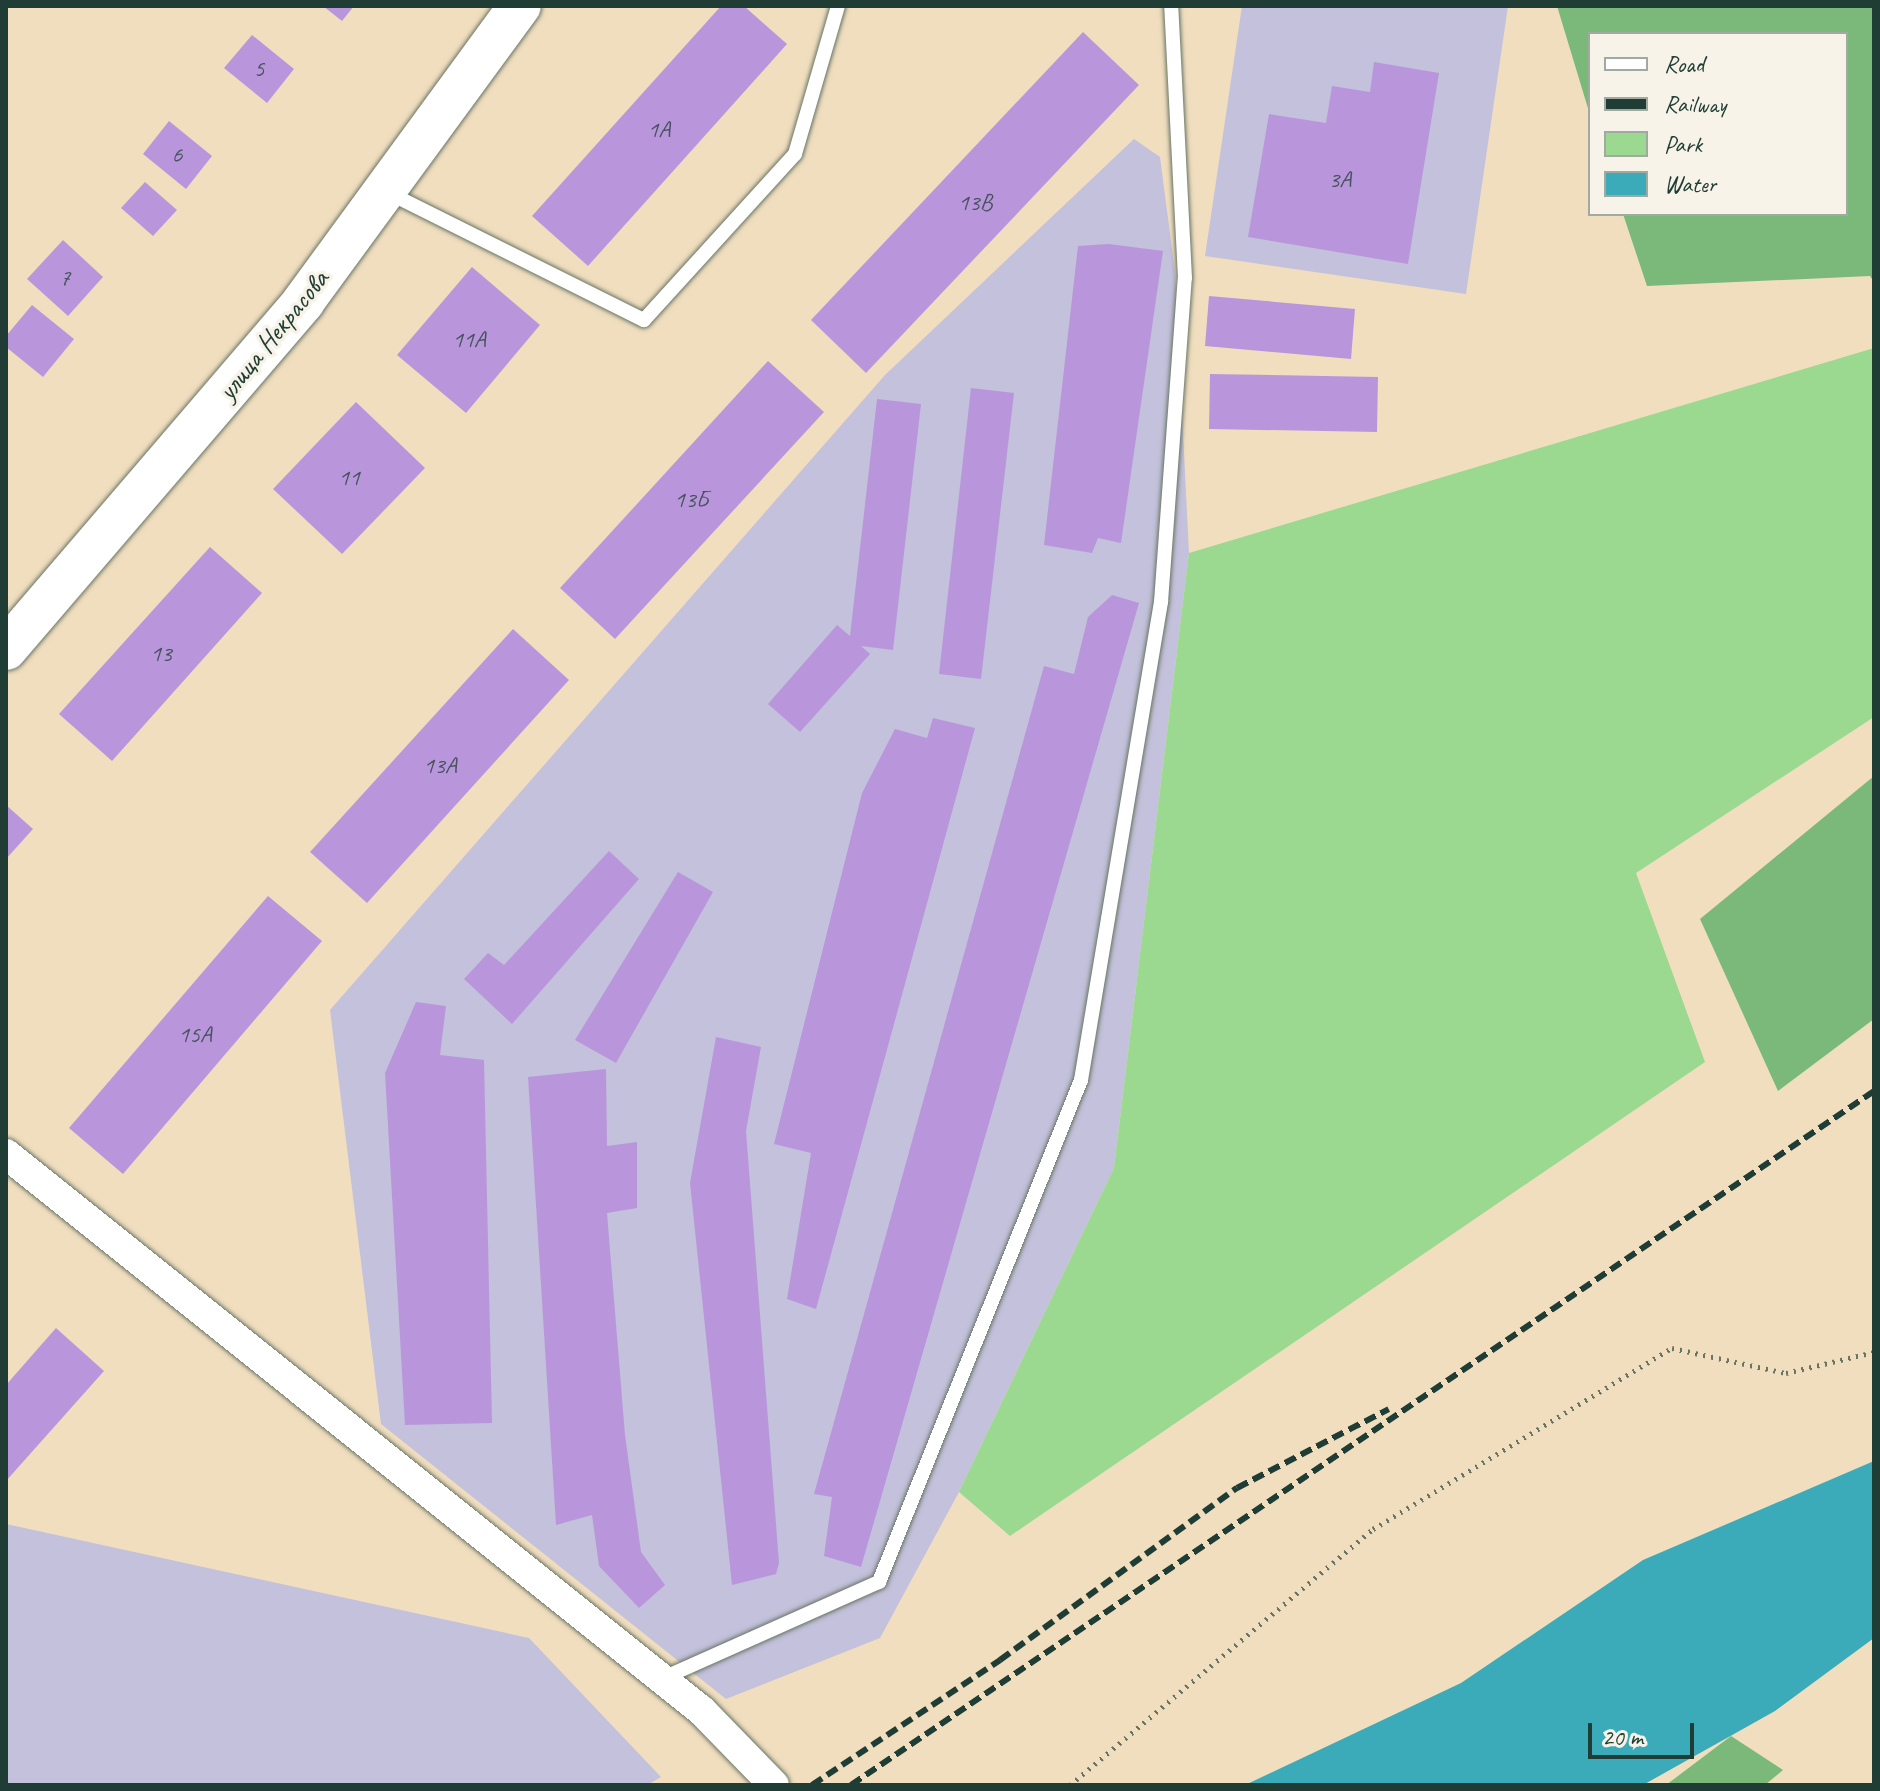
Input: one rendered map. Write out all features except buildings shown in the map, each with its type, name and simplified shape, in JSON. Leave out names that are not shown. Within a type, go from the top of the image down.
[{"type":"street","name":"улица Некрасова","points":[[6,649],[303,302],[520,6]]},
{"type":"street","points":[[6,1154],[661,1679],[774,1785]]},
{"type":"lane","points":[[385,191],[644,320],[795,154],[838,6]]},
{"type":"lane","points":[[661,1679],[879,1582],[1081,1080],[1161,602],[1185,278],[1171,6]]},
{"type":"path","points":[[1070,1785],[1373,1529],[1672,1348],[1786,1373],[1874,1352]]},
{"type":"shaded area","points":[[1242,6],[1508,6],[1466,294],[1205,256]]},
{"type":"shaded area","points":[[1134,139],[1160,157],[1175,272],[1189,553],[1114,1168],[959,1492],[880,1638],[726,1699],[381,1424],[330,1010],[885,375]]},
{"type":"shaded area","points":[[6,1524],[529,1638],[661,1777],[647,1785],[6,1785]]},
{"type":"green space","points":[[1557,6],[1874,6],[1874,282],[1870,276],[1647,286],[1624,216],[1848,216],[1848,32],[1588,32],[1588,108]]},
{"type":"green space","points":[[1874,348],[1874,717],[1636,873],[1705,1062],[1010,1536],[959,1492],[1114,1168],[1189,553]]},
{"type":"green space","points":[[1874,776],[1874,1019],[1778,1091],[1700,919]]},
{"type":"green space","points":[[1731,1736],[1783,1770],[1765,1785],[1666,1785]]},
{"type":"water","points":[[1874,1461],[1874,1638],[1775,1711],[1643,1785],[1245,1785],[1461,1683],[1643,1560]]},
{"type":"railway","points":[[851,1785],[1874,1091]]},
{"type":"railway","points":[[812,1785],[1000,1660],[1237,1488],[1389,1409]]}]
